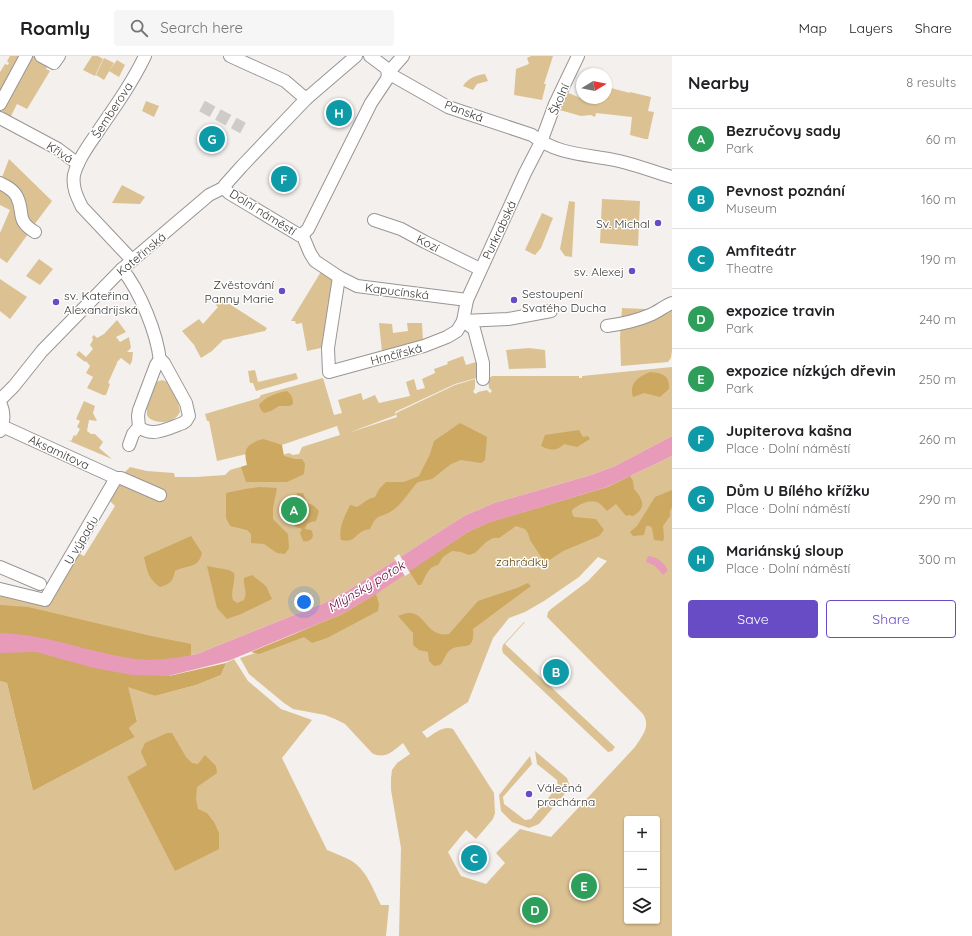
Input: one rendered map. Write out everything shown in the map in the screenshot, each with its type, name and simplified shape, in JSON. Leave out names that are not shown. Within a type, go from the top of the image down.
[{"type":"street","points":[[0,104],[26,56]]},
{"type":"street","points":[[41,56],[54,63],[59,56]]},
{"type":"street","name":"Šemberova","points":[[78,164],[127,89],[145,56]]},
{"type":"street","points":[[230,56],[286,81],[306,99]]},
{"type":"street","name":"Dolní náměstí","points":[[356,56],[306,99],[227,182],[225,188],[229,193],[297,234],[302,234],[308,229],[370,103],[387,79],[388,73],[403,56]]},
{"type":"street","points":[[370,56],[386,68],[388,73]]},
{"type":"street","name":"Školní","points":[[541,142],[555,104],[578,56]]},
{"type":"street","name":"Panská","points":[[388,73],[448,107],[532,135],[541,142],[559,150],[620,161],[672,177]]},
{"type":"street","name":"Křivá","points":[[0,118],[58,149],[78,164],[74,174],[74,183],[75,191],[82,207],[132,260]]},
{"type":"street","name":"Purkrabská","points":[[463,321],[466,300],[541,142]]},
{"type":"street","points":[[0,182],[12,190],[17,196],[20,216],[24,225],[35,232]]},
{"type":"street","name":"Kateřinská","points":[[0,400],[14,386],[42,351],[122,269],[209,195],[225,188]]},
{"type":"street","name":"Kozí","points":[[374,220],[401,229],[480,269]]},
{"type":"street","name":"Kapucínská","points":[[302,234],[315,261],[339,277],[357,286],[466,300]]},
{"type":"street","points":[[122,269],[127,275],[146,311],[158,346],[160,361],[164,363],[186,403],[189,416],[183,423],[155,432],[147,432],[140,427],[138,416],[139,410],[156,364],[160,361]]},
{"type":"street","name":"Hrnčířská","points":[[339,277],[328,348],[329,372],[436,342],[457,331],[463,321]]},
{"type":"street","points":[[607,326],[632,322],[650,315],[672,303]]},
{"type":"street","points":[[463,321],[508,320],[551,311]]},
{"type":"street","points":[[463,321],[474,329],[483,363],[483,379]]},
{"type":"street","points":[[0,403],[4,414],[1,428]]},
{"type":"street","points":[[129,445],[133,434],[140,427]]},
{"type":"street","name":"Aksamitova","points":[[1,428],[116,478],[121,478],[160,496]]},
{"type":"street","name":"U výpadu","points":[[0,589],[45,600],[116,478]]},
{"type":"street","points":[[0,567],[40,584]]},
{"type":"green space","points":[[10,56],[21,56],[0,91],[0,72],[5,64],[8,65],[9,63],[7,61]]},
{"type":"green space","points":[[33,56],[50,66],[46,69],[50,71],[27,109],[17,104],[10,118],[2,113],[3,108]]},
{"type":"green space","points":[[92,56],[98,56],[103,59],[95,76],[83,70]]},
{"type":"green space","points":[[531,56],[553,56],[544,84],[546,84],[542,100],[514,95],[516,69],[529,64],[527,58]]},
{"type":"green space","points":[[104,58],[114,63],[104,80],[96,75]]},
{"type":"green space","points":[[117,60],[125,65],[119,77],[109,71]]},
{"type":"green space","points":[[485,74],[488,81],[477,84],[473,90],[463,86],[472,77]]},
{"type":"green space","points":[[612,88],[651,97],[648,111],[654,112],[648,139],[630,135],[632,117],[596,113],[595,117],[591,115],[581,116],[556,109],[564,91],[576,96],[576,104],[612,104]]},
{"type":"green space","points":[[146,101],[159,106],[154,117],[142,111]]},
{"type":"green space","points":[[9,159],[52,201],[31,229],[20,214],[1,180]]},
{"type":"green space","points":[[122,185],[145,197],[140,204],[112,203]]},
{"type":"green space","points":[[0,187],[11,199],[18,223],[28,234],[7,263],[0,258],[0,233],[10,210],[0,205]]},
{"type":"green space","points":[[602,199],[640,201],[638,246],[600,243]]},
{"type":"green space","points":[[569,201],[575,202],[572,257],[565,256],[560,249]]},
{"type":"green space","points":[[542,213],[553,218],[541,248],[535,255],[525,250]]},
{"type":"green space","points":[[39,259],[53,269],[40,285],[26,276]]},
{"type":"green space","points":[[322,270],[335,282],[325,347],[307,351],[302,323],[296,324],[295,321],[291,321]]},
{"type":"green space","points":[[0,279],[27,297],[10,319],[0,311]]},
{"type":"green space","points":[[220,298],[267,328],[265,331],[223,340],[212,351],[201,358],[195,346],[182,331],[199,319],[203,324],[218,307],[215,304]]},
{"type":"green space","points":[[672,304],[672,351],[671,358],[668,362],[621,366],[620,337],[622,308],[646,309]]},
{"type":"green space","points":[[117,320],[126,332],[116,337],[120,342],[129,337],[131,348],[127,352],[133,352],[132,361],[130,365],[121,358],[117,362],[108,383],[110,384],[106,395],[103,395],[87,388],[93,377],[86,373],[90,366],[86,361],[85,362],[76,355],[79,351],[86,357],[93,349],[90,345],[93,340],[92,337],[94,335],[97,338],[104,334]]},
{"type":"green space","points":[[379,323],[392,324],[393,333],[408,331],[407,323],[422,323],[423,340],[382,352]]},
{"type":"green space","points":[[529,348],[545,350],[546,368],[509,369],[506,350]]},
{"type":"green space","points":[[463,356],[466,365],[479,361],[480,377],[455,384],[395,412],[396,415],[348,433],[397,417],[396,413],[455,385],[475,379],[475,388],[473,392],[476,394],[487,390],[490,393],[492,391],[489,388],[488,379],[492,376],[579,376],[579,378],[582,378],[582,376],[672,367],[672,436],[615,466],[591,475],[494,503],[464,516],[347,591],[324,603],[197,654],[180,657],[0,633],[0,592],[50,605],[51,600],[78,553],[84,556],[115,506],[110,501],[124,473],[130,467],[147,471],[174,473],[175,477],[225,475],[230,470],[289,453],[293,455],[299,454],[302,447],[340,435],[337,426],[276,447],[217,461],[209,421],[207,421],[205,414],[259,398],[261,395],[323,378],[334,415],[342,413],[338,400],[361,393],[363,400],[375,395],[379,403],[410,396],[406,382],[414,379],[417,390],[425,388],[422,379],[435,373],[434,369]]},
{"type":"green space","points":[[255,370],[258,382],[296,373],[298,379],[256,391],[253,383],[250,383],[248,371]]},
{"type":"green space","points":[[162,380],[168,382],[178,401],[180,412],[178,416],[170,421],[157,422],[149,418],[147,415],[147,408],[156,382]]},
{"type":"green space","points":[[84,401],[95,406],[93,413],[97,421],[89,420],[87,431],[91,434],[95,434],[103,442],[99,448],[112,459],[67,440],[71,441],[80,429],[77,427],[80,421],[76,419]]},
{"type":"green space","name":"zahrádky","points":[[672,456],[672,936],[399,936],[401,848],[391,790],[391,778],[392,770],[397,763],[410,754],[403,743],[389,754],[381,756],[377,755],[372,753],[345,724],[325,715],[293,709],[249,674],[240,658],[255,653],[360,603],[468,532],[488,523],[607,487]],"holes":[[[598,557],[607,561],[588,581],[551,609],[548,612],[547,617],[643,714],[646,723],[645,731],[635,747],[551,837],[520,829],[496,853],[505,863],[486,884],[461,876],[448,852],[466,830],[476,839],[493,819],[495,813],[494,793],[453,729],[443,729],[427,738],[422,732],[468,702],[493,638],[509,618],[525,612],[544,601],[579,577]]]},
{"type":"green space","points":[[524,622],[505,644],[615,747],[612,751],[608,752],[503,653],[503,645]]},
{"type":"green space","points":[[234,659],[248,681],[281,709],[312,720],[282,758],[327,850],[356,864],[368,879],[381,905],[389,905],[386,936],[0,936],[0,681],[7,683],[33,791],[135,737],[129,728],[137,720],[127,686],[155,696],[196,685],[221,675],[226,663]]},
{"type":"green space","points":[[535,751],[567,778],[569,789],[539,824],[529,828],[512,822],[501,811],[499,795],[530,756],[532,764],[503,797],[504,804],[525,820],[531,819],[558,786],[557,780],[537,764]]},
{"type":"shaded area","points":[[650,372],[662,374],[667,378],[669,389],[660,397],[644,393],[633,397],[633,384],[638,378]]},
{"type":"shaded area","points":[[287,391],[292,397],[293,404],[290,406],[279,406],[264,413],[261,410],[259,405],[265,399]]},
{"type":"shaded area","points":[[460,423],[487,437],[485,460],[481,463],[461,460],[451,464],[432,479],[418,482],[396,508],[389,513],[378,517],[370,529],[361,532],[353,539],[346,541],[341,540],[341,527],[350,505],[357,507],[375,497],[379,489],[386,482],[404,482],[419,476],[430,454],[434,441]]},
{"type":"shaded area","points":[[579,430],[583,437],[588,436],[590,439],[577,447],[564,444],[553,450],[541,446],[545,435]]},
{"type":"shaded area","points":[[263,439],[282,445],[284,456],[302,459],[305,464],[304,474],[287,482],[246,482],[241,467],[247,465],[245,455],[247,448],[249,445]]},
{"type":"shaded area","points":[[630,476],[633,481],[634,489],[640,496],[642,507],[640,510],[633,516],[626,516],[616,504],[607,511],[594,501],[580,504],[572,510],[574,517],[596,519],[604,530],[599,536],[563,551],[545,563],[530,540],[525,529],[516,526],[499,538],[493,538],[486,542],[475,553],[469,555],[452,551],[443,557],[438,565],[429,570],[421,585],[418,585],[409,571],[468,532],[490,522],[608,487]]},
{"type":"shaded area","points":[[259,487],[277,488],[273,508],[273,519],[288,534],[289,548],[285,554],[277,553],[264,544],[251,543],[251,534],[247,530],[230,526],[226,518],[226,493]]},
{"type":"shaded area","points":[[672,490],[672,507],[670,516],[663,526],[663,541],[654,540],[652,528],[650,526],[646,526],[644,535],[633,536],[630,532],[637,526],[655,497]]},
{"type":"shaded area","points":[[297,493],[303,493],[307,503],[313,505],[319,511],[316,521],[306,525],[305,529],[311,530],[313,535],[312,539],[308,541],[303,541],[300,533],[302,529],[296,527],[294,524],[294,519],[297,514],[291,506],[294,503]]},
{"type":"shaded area","points":[[191,536],[202,553],[198,562],[192,566],[175,571],[170,582],[160,587],[150,577],[144,557]]},
{"type":"shaded area","points":[[207,566],[229,570],[234,573],[232,597],[237,603],[244,600],[245,597],[244,578],[252,575],[266,586],[272,599],[227,619],[217,608]]},
{"type":"shaded area","points":[[528,583],[531,586],[473,629],[472,642],[469,645],[454,648],[449,651],[440,665],[434,666],[429,661],[428,652],[419,650],[413,645],[413,633],[398,616],[408,613],[416,614],[436,633],[449,634],[478,601]]},
{"type":"shaded area","points":[[376,594],[379,604],[378,611],[327,638],[312,643],[304,637],[259,654],[251,652],[343,614]]},
{"type":"shaded area","points":[[0,605],[28,607],[191,644],[191,655],[169,676],[226,663],[221,675],[196,685],[155,696],[128,687],[137,721],[129,728],[135,737],[33,791],[7,683],[0,681]]},
{"type":"shaded area","points":[[167,733],[172,733],[186,757],[192,763],[198,764],[205,755],[216,766],[217,773],[197,787],[196,799],[198,809],[207,813],[214,822],[219,833],[219,849],[175,871],[127,777],[147,765],[141,752],[145,743]]},
{"type":"water","points":[[282,173],[286,173],[288,174],[288,182],[282,183],[279,180],[279,176]]},
{"type":"water","name":"Mlýnský potok","points":[[672,436],[672,456],[607,487],[488,523],[468,532],[376,594],[344,613],[228,661],[168,676],[132,675],[94,668],[36,652],[0,653],[0,633],[18,634],[52,640],[102,653],[136,659],[166,659],[197,654],[324,603],[347,591],[464,516],[494,503],[591,475],[615,466]]},
{"type":"water","points":[[648,556],[655,557],[660,560],[668,570],[663,575],[655,566],[646,562]]},
{"type":"pier","points":[[399,554],[410,573],[405,576],[394,558]]},
{"type":"tunnel","points":[[202,106],[243,128]]},
{"type":"place","name":"Mariánský sloup","points":[[339,113]]},
{"type":"place","name":"Dům U Bílého křížku","points":[[212,139]]},
{"type":"place","name":"Jupiterova kašna","points":[[284,179]]},
{"type":"place","name":"Sv. Michal","points":[[658,223]]},
{"type":"place","name":"sv. Alexej","points":[[632,271]]},
{"type":"place","name":"Zvěstování Panny Marie","points":[[282,291]]},
{"type":"place","name":"Sestoupení Svatého Ducha","points":[[514,300]]},
{"type":"place","name":"sv. Kateřina Alexandrijská","points":[[56,302]]},
{"type":"place","name":"Bezručovy sady","points":[[294,510]]},
{"type":"place","name":"Pevnost poznání","points":[[556,672]]},
{"type":"place","name":"Válečná prachárna","points":[[529,794]]},
{"type":"place","name":"Amfiteátr","points":[[474,858]]},
{"type":"place","name":"expozice nízkých dřevin","points":[[584,886]]},
{"type":"place","name":"expozice travin","points":[[535,910]]}]
